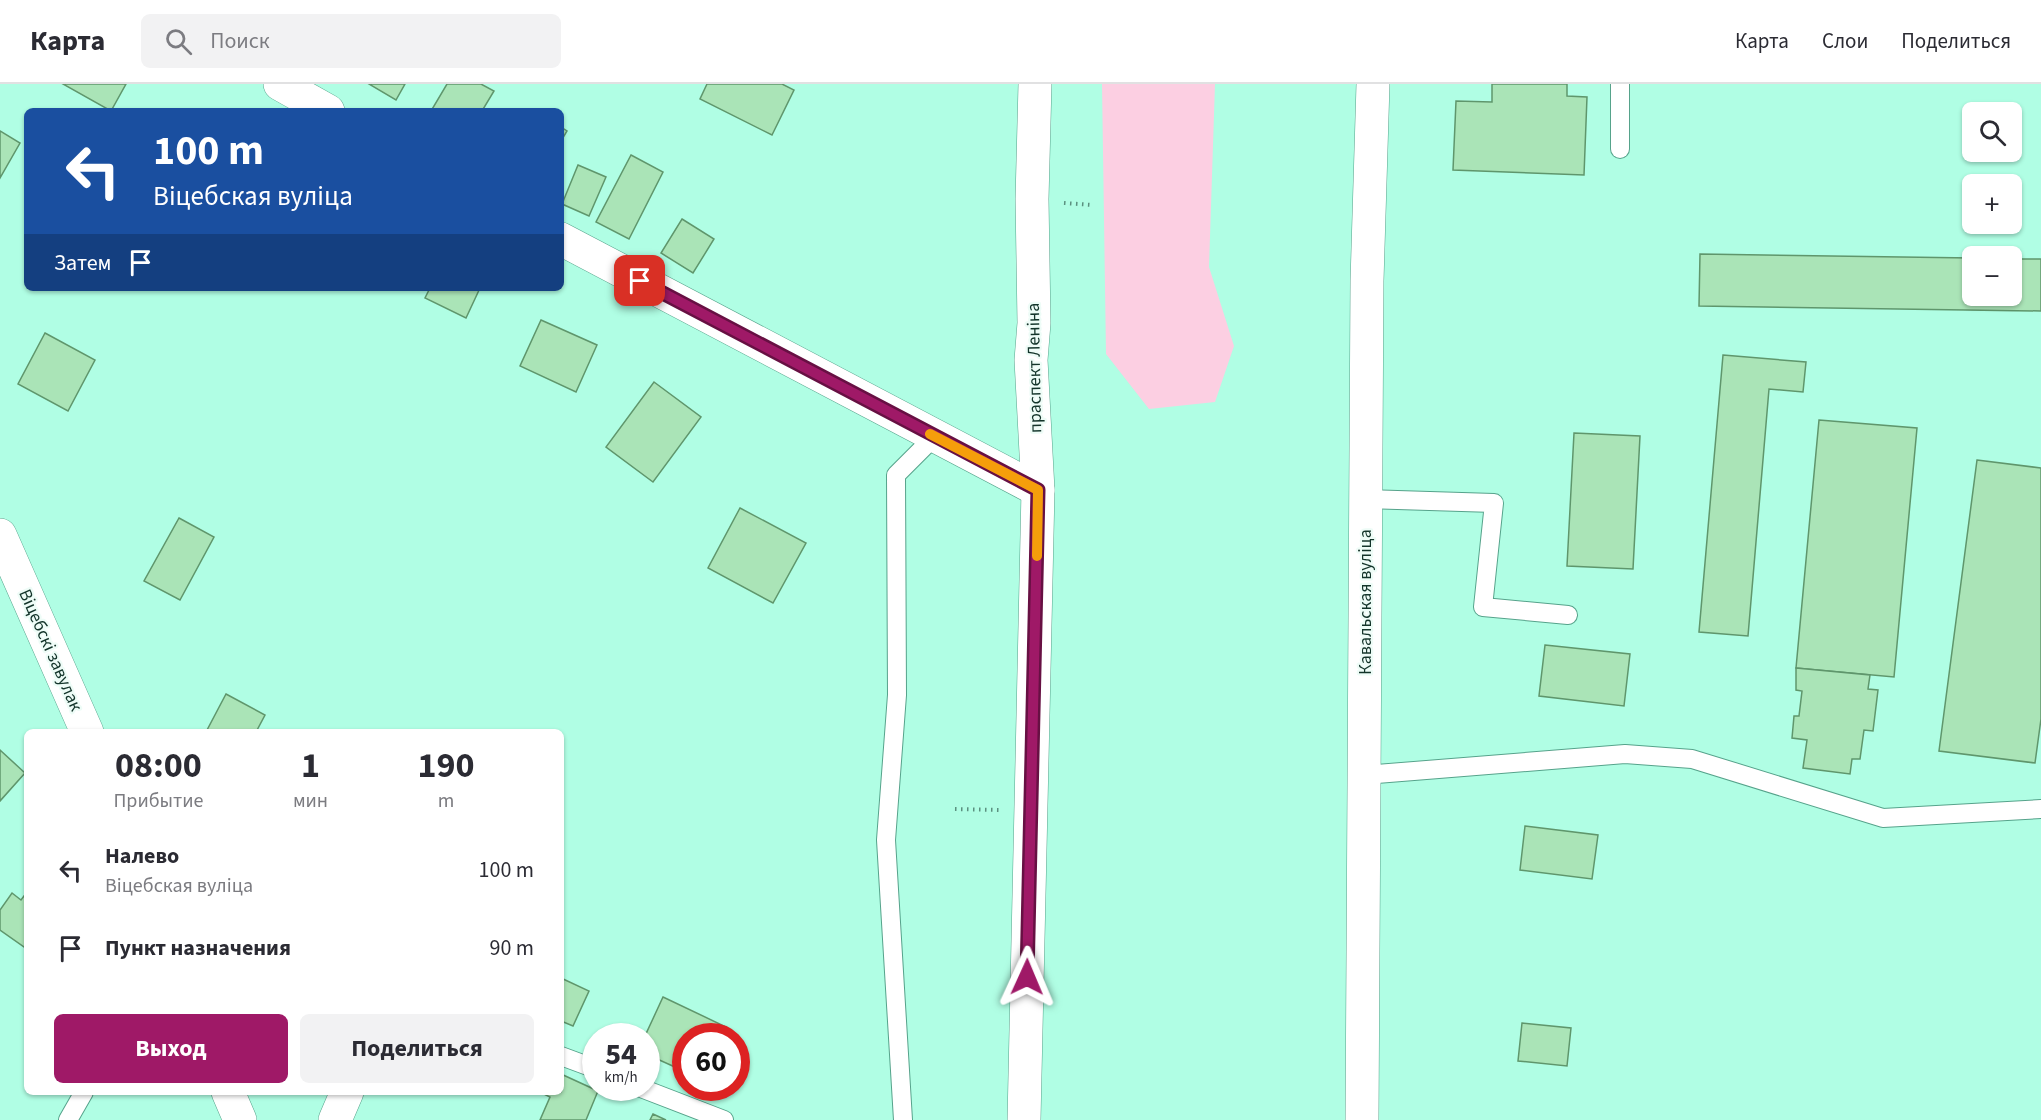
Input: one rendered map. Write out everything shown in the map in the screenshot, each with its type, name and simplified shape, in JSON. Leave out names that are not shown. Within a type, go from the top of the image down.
[{"type":"street","points":[[280,84],[323,108]]},
{"type":"street","name":"праспект Леніна","points":[[1024,1120],[1038,490],[1030,360],[1034,322],[1032,200],[1035,84]]},
{"type":"street","name":"Кавальская вуліца","points":[[1362,1120],[1367,281],[1373,84]]},
{"type":"street","points":[[564,240],[1038,490]]},
{"type":"street","name":"Віцебскі завулак","points":[[0,535],[86,729]]},
{"type":"street","points":[[229,1095],[240,1120]]},
{"type":"street","points":[[335,1120],[346,1095]]},
{"type":"lane","points":[[1620,84],[1620,149]]},
{"type":"lane","points":[[903,1120],[886,840],[897,695],[896,475],[935,436]]},
{"type":"lane","points":[[1365,499],[1494,503],[1483,607],[1568,615]]},
{"type":"lane","points":[[1364,775],[1625,754],[1692,759],[1883,818],[2041,809]]},
{"type":"lane","points":[[564,1057],[582,1064]]},
{"type":"lane","points":[[68,1120],[82,1095]]},
{"type":"lane","points":[[660,1095],[724,1120]]},
{"type":"path","points":[[955,809],[1031,811]]},
{"type":"shaded area","points":[[1102,84],[1215,84],[1209,267],[1234,346],[1215,402],[1149,409],[1106,354]]},
{"type":"building","points":[[63,84],[126,84],[113,108],[106,108]]},
{"type":"building","points":[[369,84],[405,84],[396,100]]},
{"type":"building","points":[[447,84],[481,84],[494,91],[484,108],[433,108]]},
{"type":"building","points":[[707,84],[782,84],[794,90],[772,135],[700,99]]},
{"type":"building","points":[[1492,84],[1567,84],[1567,96],[1587,97],[1584,175],[1453,170],[1456,101],[1492,102]]},
{"type":"building","points":[[0,131],[20,143],[0,178]]},
{"type":"building","points":[[631,155],[663,172],[629,239],[596,222]]},
{"type":"building","points":[[578,165],[606,177],[589,216],[564,205],[564,199]]},
{"type":"building","points":[[682,219],[714,239],[693,273],[661,253]]},
{"type":"building","points":[[1700,254],[1962,258],[1962,306],[2022,306],[2022,259],[2041,259],[2041,311],[1699,306]]},
{"type":"building","points":[[428,291],[479,291],[466,318],[425,298]]},
{"type":"building","points":[[541,320],[597,345],[576,392],[520,366]]},
{"type":"building","points":[[45,333],[95,360],[68,411],[18,384]]},
{"type":"building","points":[[1723,355],[1806,362],[1803,392],[1769,389],[1748,636],[1699,632]]},
{"type":"building","points":[[654,382],[701,417],[653,482],[606,447]]},
{"type":"building","points":[[1819,420],[1917,428],[1894,677],[1796,668]]},
{"type":"building","points":[[1574,433],[1640,436],[1633,569],[1567,566]]},
{"type":"building","points":[[1977,460],[2041,468],[2041,719],[2035,763],[1939,751]]},
{"type":"building","points":[[740,508],[806,543],[773,603],[708,568]]},
{"type":"building","points":[[179,518],[214,537],[180,600],[144,581]]},
{"type":"building","points":[[1545,645],[1630,654],[1624,706],[1539,696]]},
{"type":"building","points":[[1796,668],[1870,675],[1868,689],[1878,690],[1873,731],[1864,730],[1860,759],[1852,759],[1850,774],[1803,768],[1807,740],[1792,738],[1794,716],[1799,716],[1802,691],[1796,690]]},
{"type":"building","points":[[226,694],[265,715],[258,729],[208,729]]},
{"type":"building","points":[[0,750],[24,774],[0,801]]},
{"type":"building","points":[[1525,826],[1598,835],[1592,879],[1520,870]]},
{"type":"building","points":[[12,893],[21,900],[24,896],[24,947],[0,930],[0,910]]},
{"type":"building","points":[[564,979],[589,991],[573,1026],[564,1022]]},
{"type":"building","points":[[663,997],[718,1023],[672,1023],[672,1066],[660,1060],[660,1023],[651,1023]]},
{"type":"building","points":[[1522,1023],[1571,1028],[1567,1066],[1518,1061]]},
{"type":"building","points":[[564,1075],[582,1084],[582,1101],[594,1101],[586,1120],[540,1120],[550,1097],[546,1095],[564,1095]]},
{"type":"building","points":[[653,1114],[666,1120],[650,1120]]},
{"type":"slow traffic","points":[[930,434],[1038,490],[1037,556]]},
{"type":"route","points":[[640,281],[1038,490],[1027,977]]}]
